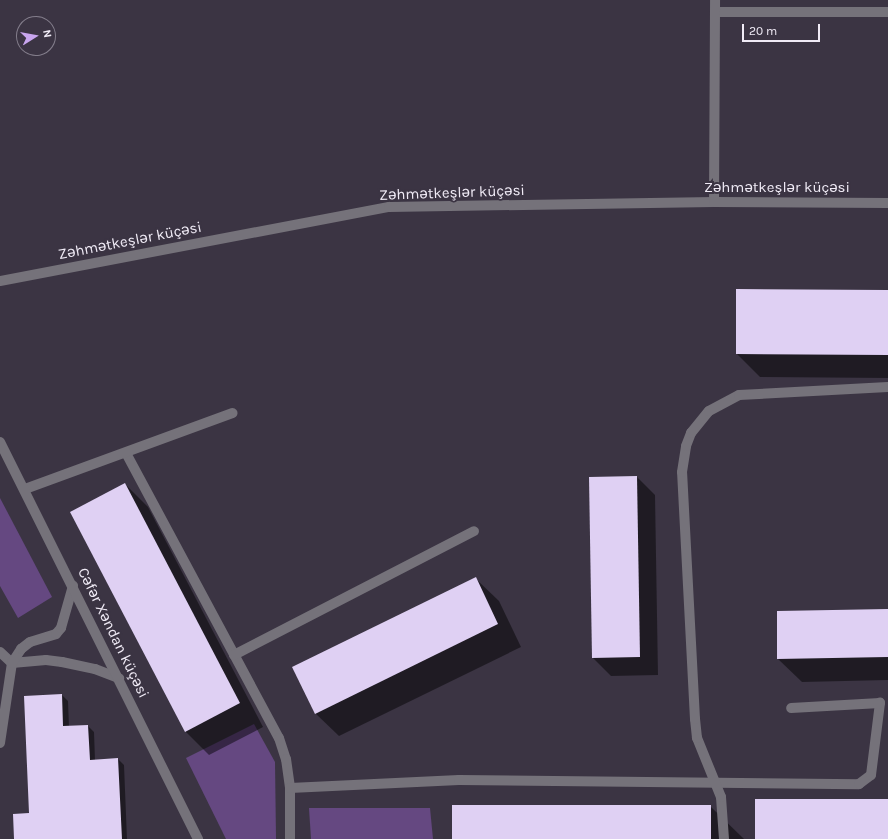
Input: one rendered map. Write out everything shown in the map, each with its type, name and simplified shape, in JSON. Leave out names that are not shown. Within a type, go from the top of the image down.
[{"type":"street","points":[[714,202],[715,0]]},
{"type":"street","points":[[716,12],[888,12]]},
{"type":"street","name":"Zəhmətkeşlər küçəsi","points":[[0,281],[389,207],[714,202],[888,203]]},
{"type":"street","points":[[724,839],[721,796],[697,738],[695,719],[682,472],[684,453],[691,433],[709,411],[740,395],[888,387]]},
{"type":"street","points":[[25,489],[233,413]]},
{"type":"street","name":"Cəfər Xəndan küçəsi","points":[[0,442],[25,489],[198,839]]},
{"type":"street","points":[[126,453],[279,738],[286,759],[290,788],[290,839]]},
{"type":"street","points":[[234,655],[474,531]]},
{"type":"street","points":[[0,743],[12,663],[21,649],[30,642],[56,634],[62,628],[73,586]]},
{"type":"street","points":[[0,652],[12,663],[46,660],[62,662],[95,669],[119,678]]},
{"type":"street","points":[[290,788],[459,780],[859,784],[871,775],[884,703],[791,708]]},
{"type":"shaded area","points":[[0,498],[52,597],[18,618],[0,586]]},
{"type":"shaded area","points":[[254,724],[275,762],[276,839],[226,839],[186,758]]},
{"type":"shaded area","points":[[309,808],[430,808],[433,839],[311,839]]},
{"type":"building","points":[[736,289],[888,290],[888,355],[736,354]]},
{"type":"building","points":[[637,476],[640,657],[592,658],[589,477]]},
{"type":"building","points":[[125,483],[240,703],[185,732],[70,512]]},
{"type":"building","points":[[476,577],[498,624],[315,714],[292,667]]},
{"type":"building","points":[[888,609],[888,657],[777,659],[777,611]]},
{"type":"building","points":[[62,694],[63,726],[88,725],[90,760],[118,758],[122,839],[14,839],[13,814],[29,813],[24,696]]},
{"type":"building","points":[[755,799],[888,799],[888,839],[755,839]]},
{"type":"building","points":[[452,805],[711,805],[711,839],[452,839]]}]
